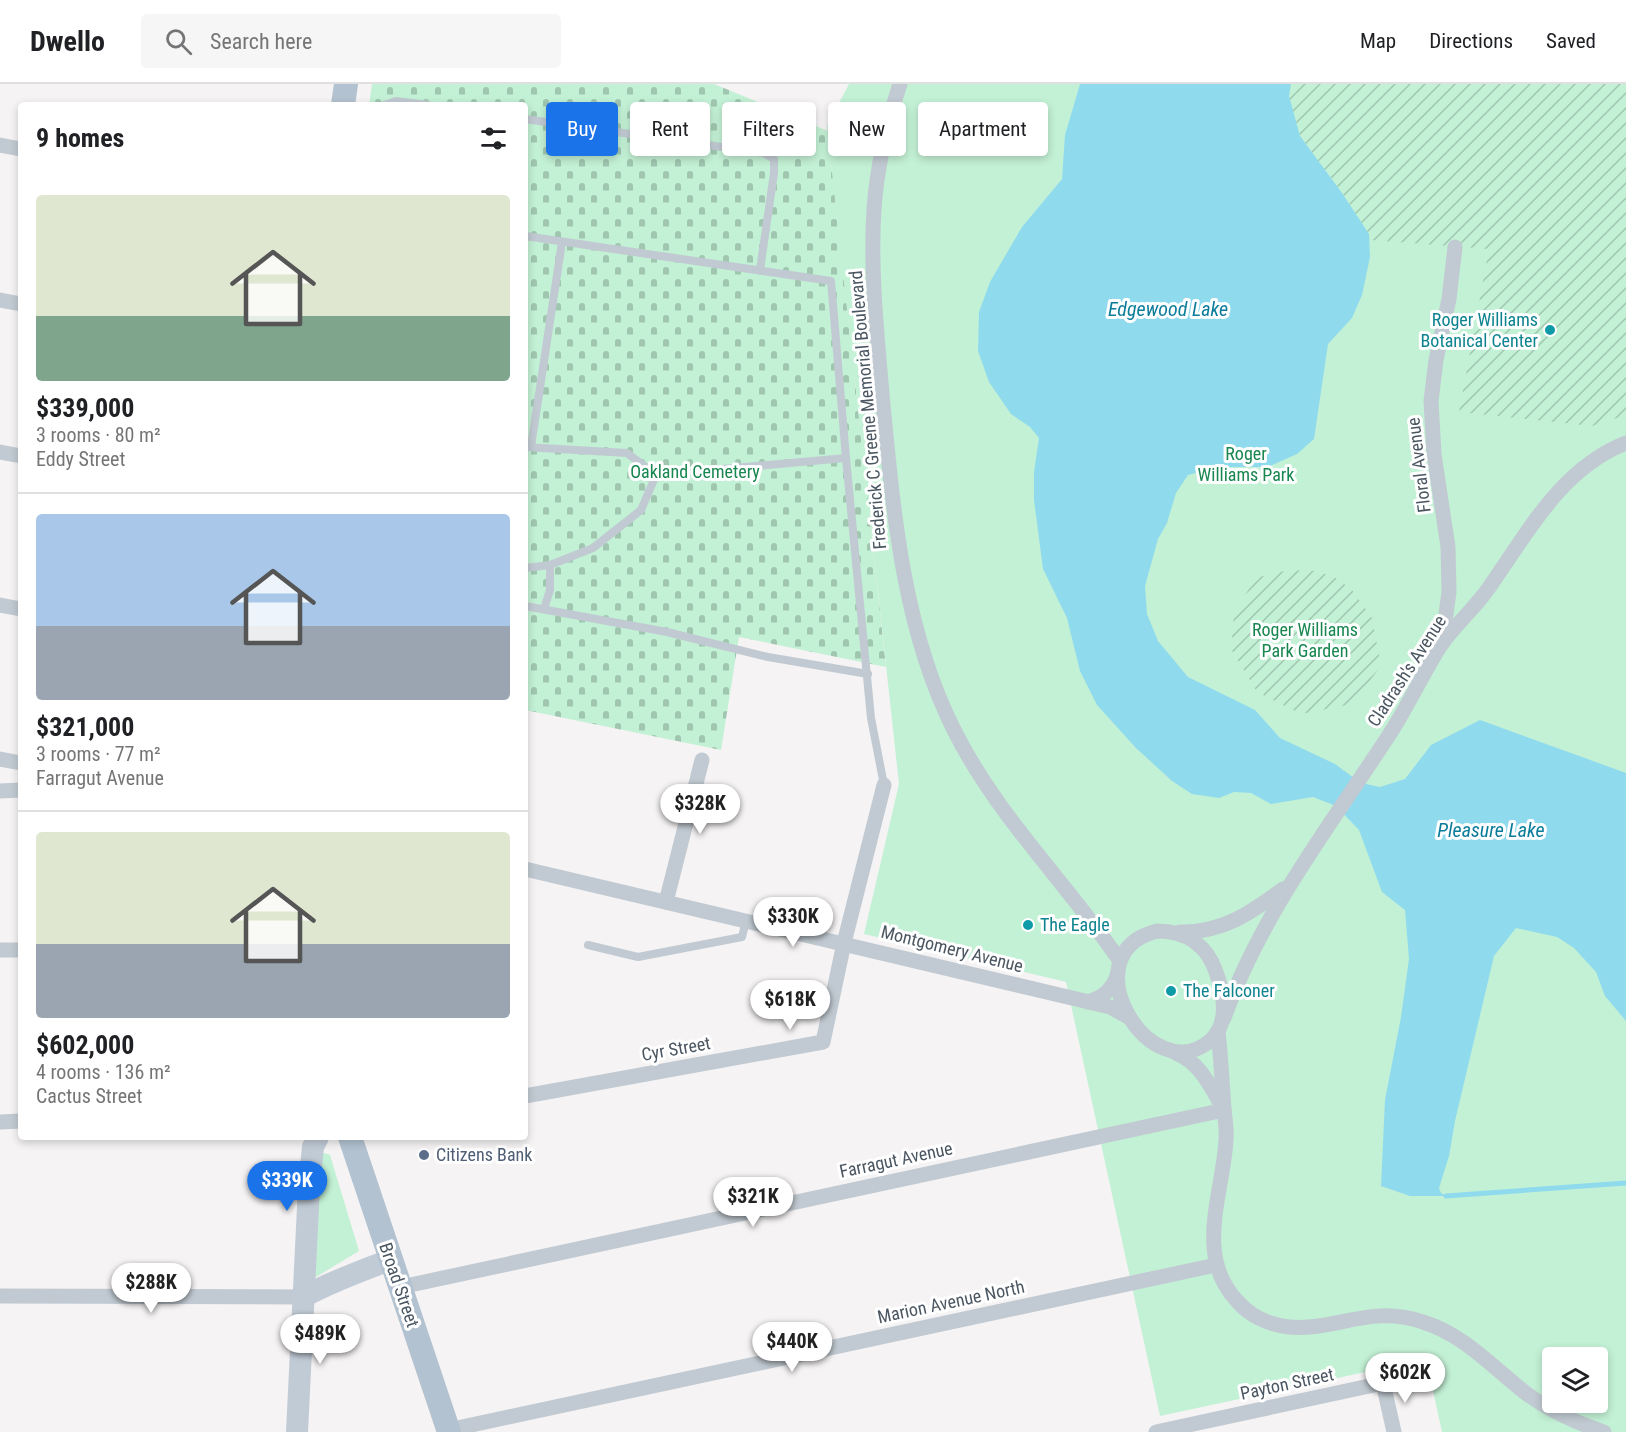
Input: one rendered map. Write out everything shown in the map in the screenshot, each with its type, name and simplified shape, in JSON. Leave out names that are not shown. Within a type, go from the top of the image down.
[{"type":"main road","points":[[343,102],[346,84]]},
{"type":"main road","points":[[297,1432],[309,1187],[313,1147],[316,1140]]},
{"type":"main road","name":"Broad Street","points":[[351,1140],[448,1431]]},
{"type":"main road","points":[[303,1297],[357,1271],[390,1260]]},
{"type":"street","name":"Frederick C Greene Memorial Boulevard","points":[[900,84],[879,167],[874,207],[873,246],[888,455],[898,537],[913,616],[936,689],[953,729],[968,756],[1008,818],[1105,938],[1119,967]]},
{"type":"street","points":[[0,145],[18,148]]},
{"type":"street","name":"Floral Avenue","points":[[1442,644],[1449,592],[1448,547],[1434,454],[1431,401],[1436,360],[1449,299],[1455,247]]},
{"type":"street","points":[[0,300],[18,303]]},
{"type":"street","name":"Cladrash's Avenue","points":[[1221,1025],[1249,957],[1288,886],[1392,731],[1442,644],[1486,591],[1560,489],[1587,465],[1626,443]]},
{"type":"street","points":[[0,452],[18,455]]},
{"type":"street","points":[[0,605],[18,608]]},
{"type":"street","points":[[0,759],[18,762]]},
{"type":"street","points":[[666,902],[702,760]]},
{"type":"street","name":"Cyr Street","points":[[528,1095],[823,1042],[844,943],[884,785]]},
{"type":"street","points":[[0,790],[18,790]]},
{"type":"street","name":"Montgomery Avenue","points":[[528,870],[1088,1002],[1115,1009],[1130,1018]]},
{"type":"street","name":"Cladrash's Avenue","points":[[1163,931],[1198,932],[1225,925],[1256,909],[1288,886]]},
{"type":"street","points":[[1088,1002],[1107,993],[1115,982],[1128,948],[1138,938],[1163,931],[1187,937],[1209,954],[1221,987],[1226,1139],[1214,1222],[1216,1265],[1233,1298],[1249,1312],[1267,1322],[1288,1327],[1390,1315],[1422,1321],[1468,1345],[1528,1395],[1547,1407],[1604,1432]]},
{"type":"street","points":[[0,950],[18,950]]},
{"type":"street","points":[[1119,967],[1120,994],[1130,1018],[1145,1036],[1167,1050],[1189,1059],[1198,1068],[1224,1110]]},
{"type":"street","points":[[1167,1050],[1179,1053],[1196,1049],[1208,1043],[1221,1025]]},
{"type":"street","name":"Farragut Avenue","points":[[401,1287],[1224,1110]]},
{"type":"street","points":[[0,1122],[18,1121]]},
{"type":"street","name":"Marion Avenue North","points":[[448,1431],[1216,1265]]},
{"type":"street","points":[[0,1296],[303,1297]]},
{"type":"street","name":"Payton Street","points":[[1156,1432],[1425,1374]]},
{"type":"street","points":[[1383,1383],[1394,1432]]},
{"type":"lane","points":[[391,102],[396,100],[409,102]]},
{"type":"lane","points":[[528,119],[764,153],[774,159],[774,173],[759,270]]},
{"type":"lane","points":[[528,236],[831,281],[871,718],[884,785]]},
{"type":"lane","points":[[562,242],[528,447],[627,453],[656,476],[846,458]]},
{"type":"lane","points":[[528,568],[549,565],[592,548],[641,510],[656,476]]},
{"type":"lane","points":[[544,609],[550,590],[549,565]]},
{"type":"lane","points":[[528,606],[667,632],[768,657],[868,674]]},
{"type":"lane","points":[[588,945],[638,957],[742,937],[746,921]]},
{"type":"green space","name":"Oakland Cemetery","points":[[372,84],[714,84],[758,102],[722,102],[722,156],[816,156],[816,126],[828,131],[828,156],[831,156],[886,667],[739,637],[721,750],[528,711],[528,102],[369,102]]},
{"type":"green space","name":"Roger Williams Park","points":[[849,84],[1626,84],[1626,1432],[1442,1432],[1426,1359],[1160,1416],[1066,982],[864,934],[899,784],[830,156],[906,156],[906,102],[840,102]]},
{"type":"green space","name":"Roger Williams Botanical Center","points":[[1291,84],[1626,84],[1626,415],[1592,426],[1459,412],[1489,249],[1370,240],[1369,234],[1342,193],[1300,136],[1289,96]]},
{"type":"green space","name":"Roger Williams Park Garden","points":[[1289,570],[1316,571],[1336,578],[1352,590],[1372,618],[1381,666],[1352,704],[1301,714],[1257,692],[1231,649],[1234,615],[1255,578]]},
{"type":"green space","points":[[325,1153],[330,1155],[359,1251],[311,1280],[319,1156]]},
{"type":"water","name":"Edgewood Lake","points":[[1080,84],[1291,84],[1289,96],[1300,136],[1369,234],[1370,257],[1362,295],[1352,318],[1328,344],[1314,439],[1297,454],[1268,467],[1217,467],[1188,475],[1176,493],[1167,523],[1158,539],[1145,586],[1147,614],[1158,641],[1188,677],[1255,710],[1280,738],[1335,764],[1361,783],[1380,787],[1405,779],[1431,745],[1480,720],[1626,773],[1626,1021],[1605,996],[1596,972],[1574,948],[1557,937],[1516,928],[1494,956],[1455,1121],[1449,1156],[1439,1188],[1446,1196],[1410,1196],[1381,1186],[1385,1100],[1401,1017],[1409,959],[1405,910],[1382,892],[1359,830],[1336,806],[1313,797],[1271,804],[1251,793],[1234,792],[1219,798],[1192,794],[1172,781],[1136,748],[1097,705],[1080,671],[1067,618],[1043,569],[1034,500],[1034,472],[1039,438],[1030,427],[1011,414],[989,382],[978,351],[979,312],[990,282],[1022,227],[1062,179],[1065,135]]},
{"type":"waterway","points":[[1446,1196],[1626,1183]]},
{"type":"place","name":"Roger Williams Botanical Center","points":[[1550,330]]},
{"type":"place","name":"The Eagle","points":[[1028,925]]},
{"type":"place","name":"The Falconer","points":[[1171,991]]},
{"type":"place","name":"Citizens Bank","points":[[424,1155]]},
{"type":"water label","name":"Pleasure Lake","points":[[1491,830]]}]
